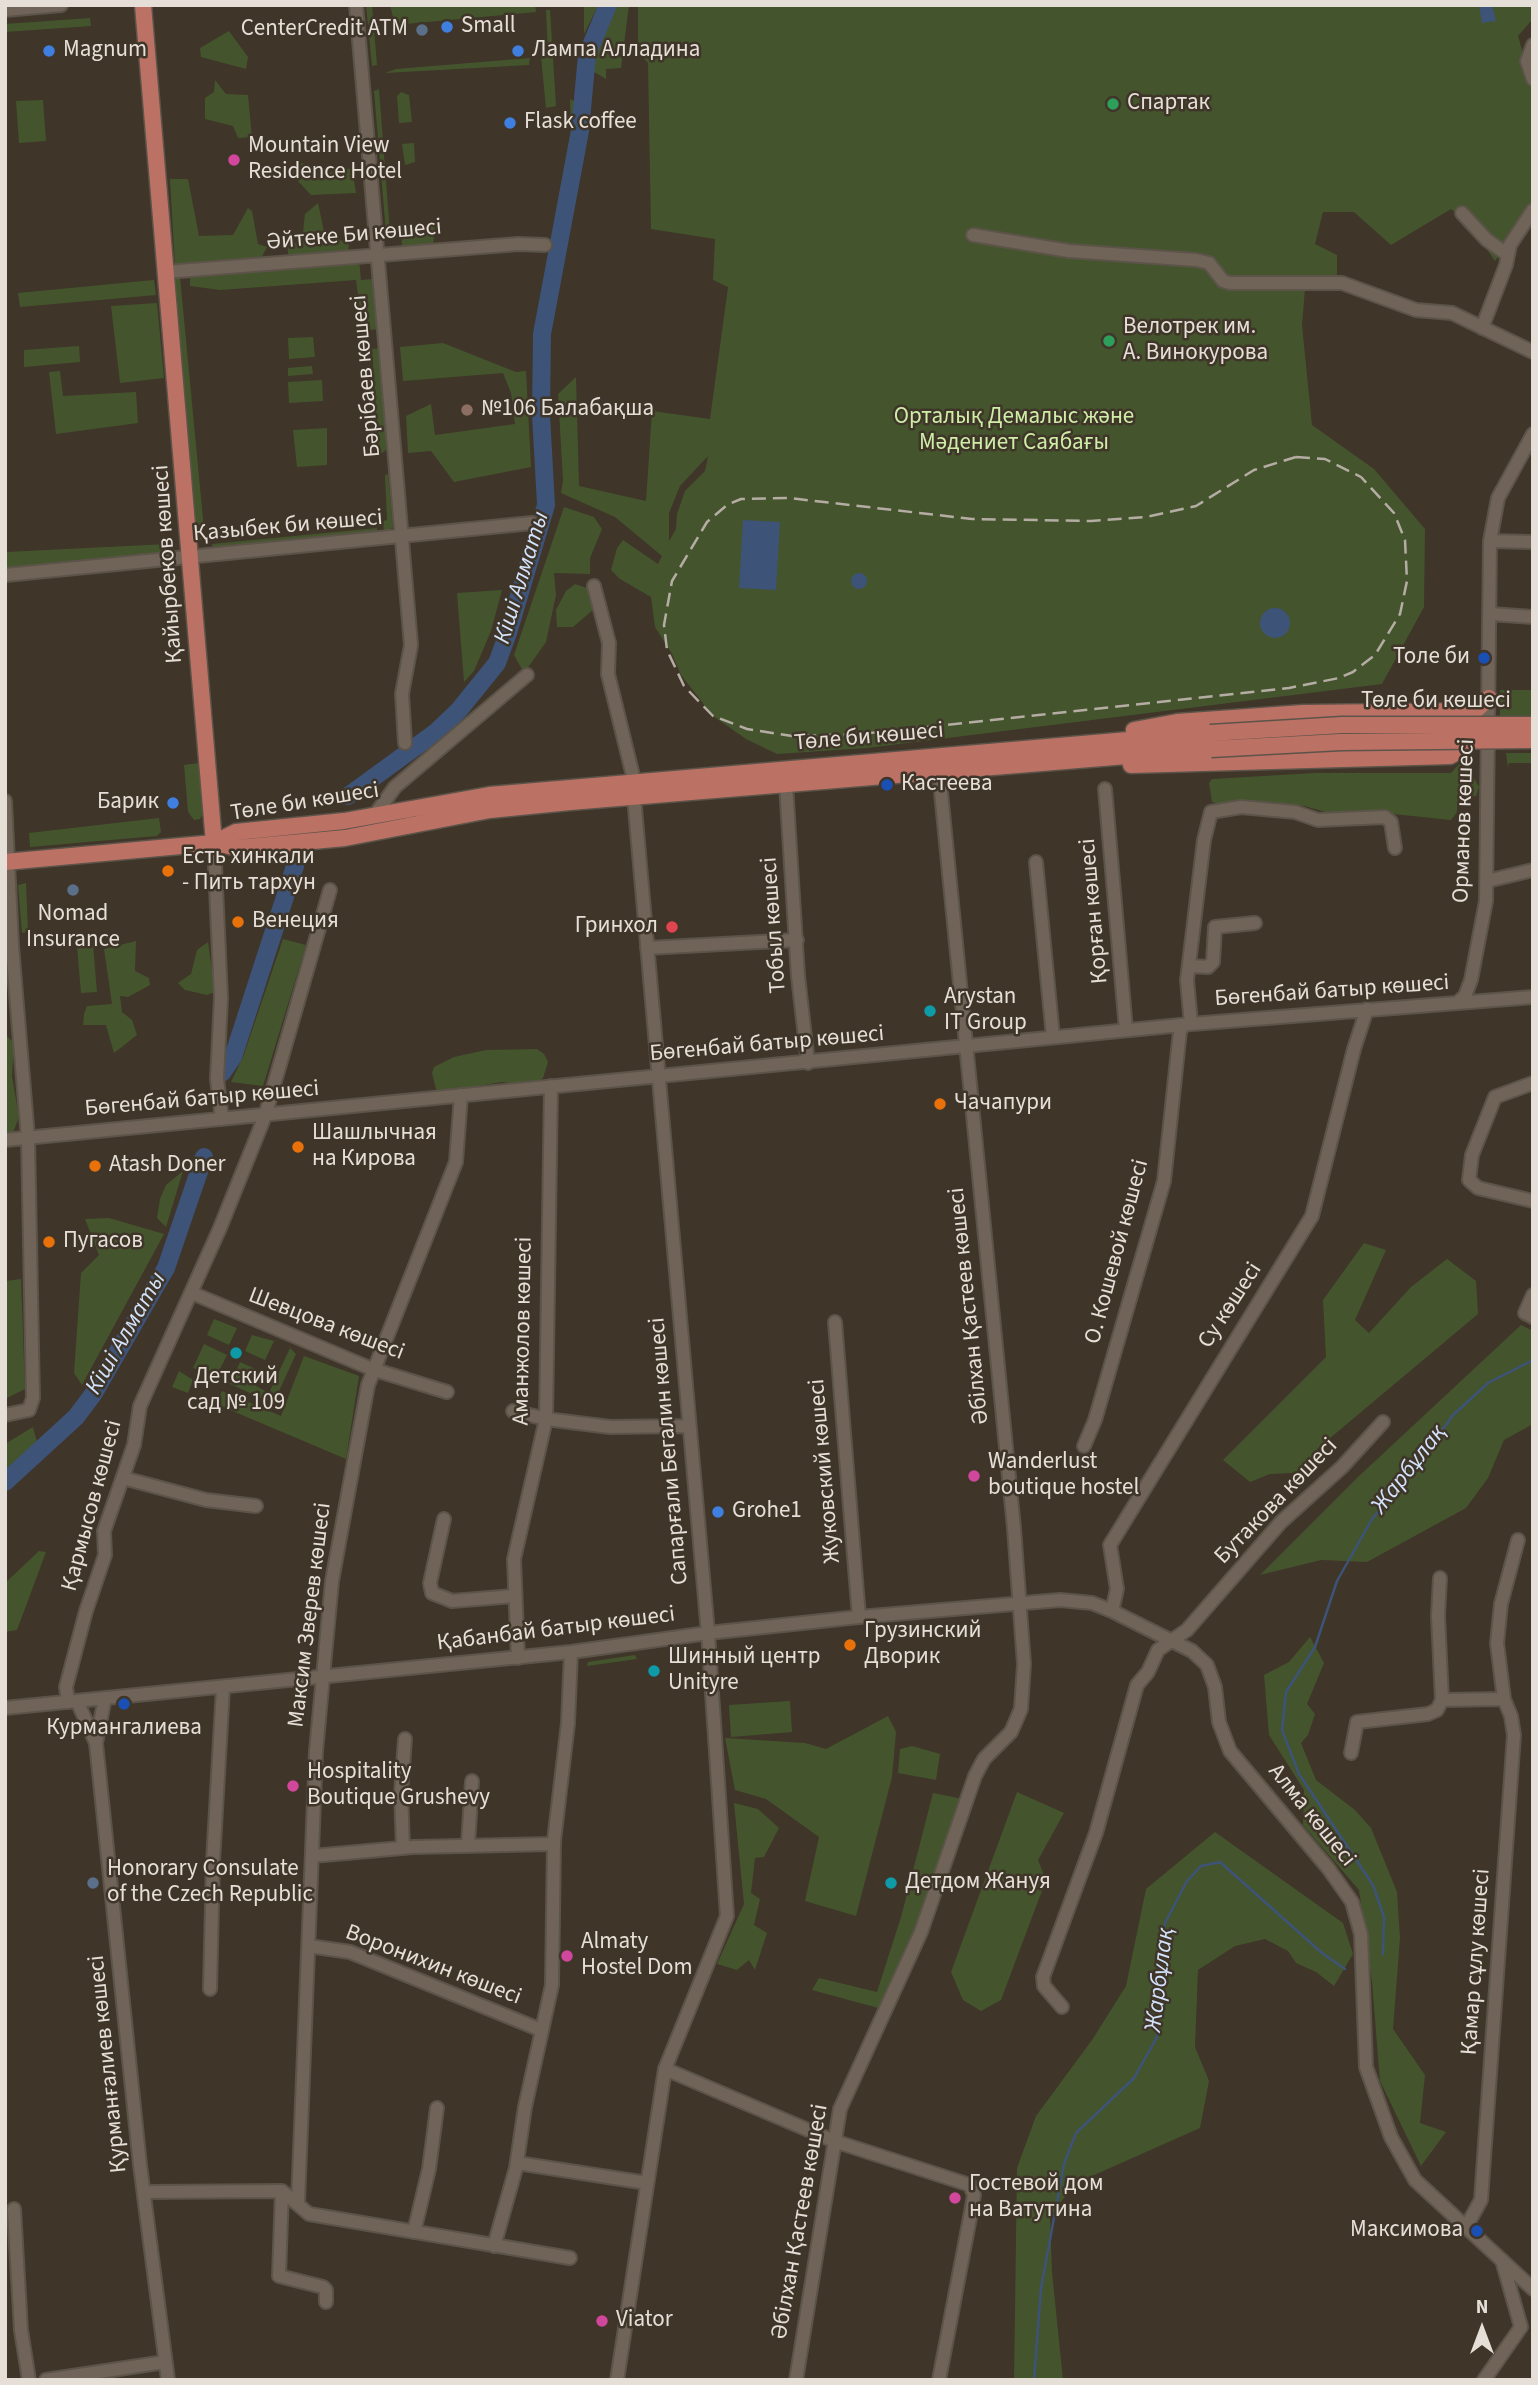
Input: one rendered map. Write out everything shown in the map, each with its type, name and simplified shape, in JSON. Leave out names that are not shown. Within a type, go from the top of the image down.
[{"type":"main road","name":"Қайырбеков көшесі","points":[[143,5],[192,558],[214,843]]},
{"type":"main road","points":[[1070,744],[1177,722],[1303,713],[1475,711],[1489,698]]},
{"type":"main road","points":[[1073,761],[1183,766],[1289,758],[1450,757],[1464,748],[1468,738],[1466,721],[1455,711]]},
{"type":"main road","name":"Төле би көшесі","points":[[8,862],[214,843],[237,848],[345,838],[490,810],[1073,761],[1342,725],[1533,724]]},
{"type":"main road","name":"Төле би көшесі","points":[[214,843],[236,832],[374,816],[489,794],[1070,744],[1533,740]]},
{"type":"street","points":[[5,10],[61,5]]},
{"type":"street","name":"Бәрібаев көшесі","points":[[356,5],[411,645],[402,694],[405,743]]},
{"type":"street","points":[[1533,45],[1527,61],[1533,79]]},
{"type":"street","points":[[1482,328],[1510,245],[1533,210]]},
{"type":"street","points":[[1462,213],[1487,240],[1508,255]]},
{"type":"street","points":[[973,235],[1069,251],[1196,260],[1213,266],[1223,281],[1230,284],[1323,281],[1342,283],[1416,310],[1452,313],[1533,352]]},
{"type":"street","name":"Әйтеке Би көшесі","points":[[166,272],[545,245]]},
{"type":"street","name":"Орманов көшесі","points":[[1457,1003],[1465,996],[1471,980],[1487,881],[1490,541],[1498,498],[1533,434]]},
{"type":"street","name":"Қазыбек би көшесі","points":[[5,575],[402,538],[532,523]]},
{"type":"street","points":[[1490,541],[1533,542]]},
{"type":"street","points":[[594,586],[609,643],[608,674],[634,780]]},
{"type":"street","points":[[1490,614],[1533,617]]},
{"type":"street","points":[[374,816],[395,787],[527,675]]},
{"type":"street","name":"Әбілхан Қастеев көшесі","points":[[796,2380],[840,2109],[921,1932],[975,1776],[984,1759],[1011,1732],[1021,1709],[1024,1664],[1021,1604],[939,772]]},
{"type":"street","name":"Тобыл көшесі","points":[[786,785],[808,1063]]},
{"type":"street","name":"Қорған көшесі","points":[[1105,789],[1126,1030]]},
{"type":"street","name":"Сапарғали Бегалин көшесі","points":[[617,2380],[665,2069],[727,1916],[708,1633],[634,797]]},
{"type":"street","points":[[5,801],[12,946],[28,1138],[33,1398],[29,1410],[5,1415]]},
{"type":"street","name":"О. Кошевой көшесі","points":[[1084,1446],[1095,1420],[1164,1181],[1180,1031],[1187,1024],[1187,980],[1208,816],[1215,808],[1241,807],[1295,812],[1318,820],[1385,817],[1391,822],[1395,848]]},
{"type":"street","name":"Қайырбеков көшесі","points":[[214,843],[221,998],[216,1079],[222,1119]]},
{"type":"street","points":[[1036,862],[1053,1037]]},
{"type":"street","points":[[1487,881],[1533,870]]},
{"type":"street","name":"Қармысов көшесі","points":[[72,1701],[66,1687],[86,1611],[105,1555],[104,1531],[134,1445],[140,1406],[192,1293],[265,1116],[330,890]]},
{"type":"street","points":[[1189,966],[1208,967],[1213,962],[1215,927],[1255,923]]},
{"type":"street","points":[[647,948],[797,940]]},
{"type":"street","name":"Бөгенбай батыр көшесі","points":[[5,1140],[1187,1024],[1533,998]]},
{"type":"street","name":"Су көшесі","points":[[1112,1611],[1117,1589],[1110,1545],[1312,1216],[1354,1049],[1367,1009]]},
{"type":"street","points":[[1533,1083],[1495,1097],[1472,1155],[1469,1180],[1478,1188],[1533,1201]]},
{"type":"street","name":"Аманжолов көшесі","points":[[518,1658],[514,1596],[516,1547],[546,1419],[551,1086]]},
{"type":"street","name":"Максим Зверев көшесі","points":[[298,2202],[312,1856],[332,1581],[352,1461],[372,1369],[456,1162],[461,1095]]},
{"type":"street","name":"Шевцова көшесі","points":[[192,1293],[372,1369],[447,1392]]},
{"type":"street","points":[[1533,1295],[1525,1313],[1533,1317]]},
{"type":"street","name":"Жуковский көшесі","points":[[835,1322],[859,1617]]},
{"type":"street","points":[[513,1411],[546,1419],[610,1427],[689,1426]]},
{"type":"street","name":"Бутакова көшесі","points":[[1173,1640],[1188,1630],[1281,1522],[1342,1466],[1383,1422]]},
{"type":"street","points":[[123,1478],[206,1500],[256,1506]]},
{"type":"street","points":[[444,1519],[430,1583],[432,1593],[452,1601],[514,1596]]},
{"type":"street","name":"Қамар сұлу көшесі","points":[[1466,2227],[1481,2200],[1514,1735],[1511,1716],[1504,1699],[1497,1643],[1500,1604],[1518,1540]]},
{"type":"street","points":[[1351,1753],[1357,1722],[1428,1714],[1437,1710],[1442,1700],[1438,1616],[1440,1578]]},
{"type":"street","name":"Қабанбай батыр көшесі","points":[[5,1708],[518,1658],[708,1633],[859,1617],[1059,1600],[1091,1603],[1112,1611]]},
{"type":"street","name":"Алма көшесі","points":[[1112,1611],[1173,1640],[1192,1651],[1207,1665],[1215,1687],[1219,1722],[1230,1751],[1328,1868],[1352,1902],[1361,1934],[1366,2067],[1391,2137],[1415,2180],[1533,2289]]},
{"type":"street","points":[[1062,2007],[1044,1986],[1043,1977],[1096,1833],[1138,1685],[1158,1650],[1173,1640]]},
{"type":"street","points":[[494,2246],[517,2163],[541,2030],[552,1985],[554,1844],[568,1723],[570,1652]]},
{"type":"street","points":[[210,1990],[213,1862],[223,1688]]},
{"type":"street","points":[[96,1743],[105,1698]]},
{"type":"street","points":[[1442,1700],[1504,1699]]},
{"type":"street","points":[[72,1701],[96,1743]]},
{"type":"street","points":[[403,1848],[401,1793],[405,1740]]},
{"type":"street","name":"Қурманғалиев көшесі","points":[[96,1743],[144,2192],[168,2380]]},
{"type":"street","points":[[468,1845],[472,1781]]},
{"type":"street","points":[[312,1856],[403,1848],[554,1844]]},
{"type":"street","name":"Воронихин көшесі","points":[[309,1946],[350,1952],[541,2030]]},
{"type":"street","points":[[665,2069],[834,2141],[970,2185],[974,2195],[939,2380]]},
{"type":"street","points":[[414,2232],[429,2169],[437,2108]]},
{"type":"street","points":[[517,2163],[647,2183]]},
{"type":"street","points":[[144,2192],[282,2191],[309,2214],[570,2258]]},
{"type":"street","points":[[282,2191],[279,2276],[323,2287],[326,2290],[326,2302]]},
{"type":"street","points":[[14,2209],[21,2330],[29,2380]]},
{"type":"street","points":[[1483,2380],[1521,2327],[1502,2260]]},
{"type":"street","points":[[46,2380],[165,2362]]},
{"type":"green space","points":[[366,5],[372,5],[377,65],[372,66]]},
{"type":"green space","points":[[390,5],[535,5],[536,12],[395,25]]},
{"type":"green space","points":[[584,5],[598,6],[584,34]]},
{"type":"green space","points":[[612,5],[629,5],[621,68],[606,69],[606,79],[591,70],[589,59]]},
{"type":"green space","name":"Орталық Демалыс және Мәдениет Саябағы","points":[[638,5],[1533,5],[1533,19],[1518,36],[1533,88],[1533,209],[1495,261],[1469,224],[1451,209],[1391,245],[1354,212],[1323,212],[1315,244],[1337,255],[1337,276],[1306,277],[1302,325],[1312,425],[1374,469],[1425,529],[1424,607],[1382,684],[867,748],[777,754],[746,739],[713,716],[681,675],[655,627],[651,597],[620,579],[611,570],[617,548],[623,540],[658,564],[662,556],[615,517],[561,493],[563,480],[558,394],[576,377],[579,486],[646,501],[652,411],[710,419],[728,287],[713,280],[715,239],[651,229],[648,63],[638,52]],"holes":[[[708,456],[705,471],[685,491],[677,514],[676,529],[669,541],[669,513],[680,486]]]},
{"type":"green space","points":[[546,10],[550,10],[556,106],[546,108],[541,57],[548,54]]},
{"type":"green space","points":[[90,18],[91,26],[5,32],[5,24]]},
{"type":"green space","points":[[229,31],[248,57],[246,69],[201,57],[200,48]]},
{"type":"green space","points":[[530,58],[529,65],[385,73],[396,69]]},
{"type":"green space","points":[[215,80],[226,94],[248,95],[252,137],[238,138],[233,126],[205,119],[205,98],[214,92]]},
{"type":"green space","points":[[379,89],[390,233],[386,233],[374,91]]},
{"type":"green space","points":[[401,92],[409,95],[412,122],[399,123],[397,96]]},
{"type":"green space","points":[[570,99],[589,109],[570,225],[554,222],[571,130]]},
{"type":"green space","points":[[43,100],[46,141],[19,143],[16,101]]},
{"type":"green space","points":[[414,143],[415,162],[405,165],[402,144]]},
{"type":"green space","points":[[302,163],[326,173],[352,168],[356,193],[311,195],[294,177],[290,167]]},
{"type":"green space","points":[[170,179],[188,179],[199,236],[233,235],[248,208],[252,211],[258,244],[267,247],[259,262],[175,266]]},
{"type":"green space","points":[[318,203],[324,231],[349,245],[347,254],[289,258],[287,246],[302,241],[305,214]]},
{"type":"green space","points":[[435,226],[433,246],[402,247],[401,229]]},
{"type":"green space","points":[[359,259],[361,280],[373,279],[377,329],[363,331],[356,280],[220,290],[190,286],[190,273]]},
{"type":"green space","points":[[180,277],[205,540],[196,539],[172,279]]},
{"type":"green space","points":[[154,280],[156,295],[20,307],[18,293]]},
{"type":"green space","points":[[157,303],[164,378],[120,383],[111,306]]},
{"type":"green space","points":[[313,337],[315,357],[289,359],[288,338]]},
{"type":"green space","points":[[443,343],[516,372],[526,371],[531,467],[454,482],[431,451],[408,453],[406,416],[431,404],[435,435],[515,424],[511,393],[503,373],[403,381],[400,347]]},
{"type":"green space","points":[[79,346],[80,362],[24,367],[24,350]]},
{"type":"green space","points":[[381,348],[389,447],[379,456],[372,349]]},
{"type":"green space","points":[[312,366],[313,374],[288,376],[288,368]]},
{"type":"green space","points":[[60,371],[63,396],[136,392],[138,423],[56,434],[49,372]]},
{"type":"green space","points":[[322,380],[323,401],[289,403],[288,382]]},
{"type":"green space","points":[[327,428],[327,465],[297,467],[293,430]]},
{"type":"green space","points":[[388,474],[393,527],[384,533],[383,521],[387,520],[385,475]]},
{"type":"green space","points":[[564,507],[594,517],[602,529],[590,558],[590,574],[554,573],[556,595],[546,642],[524,673],[514,655]]},
{"type":"green space","points":[[377,528],[378,537],[214,553],[212,544]]},
{"type":"green space","points":[[168,544],[169,554],[6,570],[6,552]]},
{"type":"green space","points":[[575,584],[587,588],[594,609],[573,627],[557,627],[556,610],[566,591]]},
{"type":"green space","points":[[502,590],[491,631],[474,671],[464,682],[457,593]]},
{"type":"green space","points":[[1500,690],[1533,690],[1533,716],[1500,716]]},
{"type":"green space","points":[[1506,753],[1533,753],[1533,763],[1509,763],[1508,767]]},
{"type":"green space","points":[[199,763],[203,813],[200,819],[194,820],[188,812],[184,765]]},
{"type":"green space","points":[[1459,764],[1468,768],[1479,787],[1476,796],[1458,796],[1457,812],[1451,820],[1393,814],[1337,815],[1304,806],[1216,803],[1212,802],[1209,783],[1212,779],[1315,773],[1451,773]]},
{"type":"green space","points":[[159,818],[161,832],[157,836],[30,847],[29,833]]},
{"type":"green space","points":[[26,883],[28,932],[22,933],[18,885]]},
{"type":"green space","points":[[283,939],[306,945],[263,1086],[231,1082],[243,1057]]},
{"type":"green space","points":[[136,941],[135,971],[149,978],[150,985],[128,997],[120,996],[122,1012],[132,1020],[137,1035],[114,1053],[106,1025],[83,1025],[84,1014],[87,1006],[112,1004],[104,949]]},
{"type":"green space","points":[[208,942],[215,992],[207,995],[185,990],[178,983],[191,974],[197,950]]},
{"type":"green space","points":[[93,945],[97,992],[81,993],[77,946]]},
{"type":"green space","points":[[5,1034],[14,1043],[12,1076],[19,1117],[13,1133],[5,1133]]},
{"type":"green space","points":[[537,1049],[544,1054],[548,1062],[543,1078],[532,1086],[502,1082],[441,1092],[436,1089],[432,1073],[434,1067],[454,1057],[486,1050]]},
{"type":"green space","points":[[183,1171],[166,1227],[157,1218],[160,1199],[166,1185]]},
{"type":"green space","points":[[109,1218],[164,1234],[82,1385],[74,1373],[81,1273],[99,1255],[85,1219]]},
{"type":"green space","points":[[1364,1243],[1386,1250],[1355,1320],[1369,1333],[1411,1287],[1447,1259],[1476,1281],[1478,1314],[1317,1449],[1321,1462],[1315,1472],[1270,1474],[1250,1482],[1223,1460],[1326,1357],[1323,1300]]},
{"type":"green space","points":[[21,1279],[25,1389],[5,1399],[5,1281]]},
{"type":"green space","points":[[214,1319],[237,1328],[229,1345],[207,1335]]},
{"type":"green space","points":[[1521,1325],[1533,1331],[1533,1424],[1504,1440],[1488,1478],[1466,1508],[1367,1562],[1321,1560],[1260,1575],[1358,1477]]},
{"type":"green space","points":[[252,1335],[274,1341],[265,1360],[245,1351]]},
{"type":"green space","points":[[204,1344],[227,1355],[216,1377],[193,1368]]},
{"type":"green space","points":[[290,1348],[296,1354],[275,1400],[265,1400],[230,1384],[240,1362],[262,1372],[256,1386],[269,1393]]},
{"type":"green space","points":[[304,1356],[359,1376],[346,1459],[216,1404],[222,1391],[281,1416]]},
{"type":"green space","points":[[179,1371],[193,1380],[188,1393],[172,1387]]},
{"type":"green space","points":[[33,1427],[37,1442],[5,1471],[5,1444]]},
{"type":"green space","points":[[39,1551],[46,1552],[17,1630],[5,1632],[5,1583]]},
{"type":"green space","points":[[1310,1637],[1324,1663],[1307,1704],[1315,1714],[1308,1735],[1301,1743],[1316,1780],[1355,1810],[1371,1828],[1397,1892],[1400,1938],[1393,2029],[1425,2075],[1420,2123],[1446,2132],[1421,2166],[1380,2081],[1372,1982],[1359,1890],[1303,1825],[1304,1790],[1269,1735],[1264,1675],[1289,1662]]},
{"type":"green space","points":[[635,1655],[637,1659],[587,1666],[588,1662]]},
{"type":"green space","points":[[790,1701],[792,1732],[731,1737],[729,1705]]},
{"type":"green space","points":[[888,1716],[896,1732],[892,1777],[856,1916],[805,1901],[819,1837],[766,1799],[735,1790],[725,1738],[805,1743],[826,1749]]},
{"type":"green space","points":[[912,1746],[940,1754],[936,1780],[898,1773],[900,1749]]},
{"type":"green space","points":[[1017,1792],[1064,1813],[1038,1860],[1046,1880],[1001,2000],[981,2011],[963,2000],[951,1972]]},
{"type":"green space","points":[[933,1793],[963,1799],[922,1915],[882,2009],[812,1990],[819,1978],[877,1992],[901,1917]]},
{"type":"green space","points":[[734,1803],[758,1809],[779,1828],[764,1857],[755,1858],[751,1893],[760,1899],[754,1925],[767,1933],[755,1970],[749,1960],[737,1970],[717,1964],[744,1904]]},
{"type":"green space","points":[[1215,1832],[1343,1923],[1353,1954],[1334,1986],[1316,1972],[1296,1963],[1288,1951],[1265,1939],[1235,1946],[1198,1970],[1195,2047],[1209,2081],[1200,2128],[1074,2184],[1050,2217],[1052,2272],[1063,2380],[1014,2380],[1017,2168],[1036,2116],[1092,2040],[1126,1986],[1146,1889]]},
{"type":"water","points":[[1479,5],[1492,5],[1496,21],[1482,23]]},
{"type":"water","points":[[743,520],[780,522],[776,590],[739,588]]},
{"type":"water","points":[[859,573],[867,581],[859,589],[851,581]]},
{"type":"water","points":[[1275,608],[1281,609],[1289,617],[1289,629],[1281,637],[1275,638],[1269,637],[1261,629],[1260,623],[1261,617],[1269,609]]},
{"type":"waterway","name":"Кіші Алматы","points":[[348,796],[436,732],[459,710],[497,663],[508,633],[546,505],[541,415],[542,334],[580,131],[587,55],[608,5]]},
{"type":"waterway","name":"Кіші Алматы","points":[[222,1073],[233,1057],[295,866]]},
{"type":"waterway","name":"Кіші Алматы","points":[[5,1482],[76,1417],[94,1393],[166,1268],[204,1157]]},
{"type":"waterway","name":"Жарбұлақ","points":[[1383,1954],[1384,1917],[1373,1885],[1299,1774],[1282,1730],[1286,1692],[1315,1647],[1337,1581],[1372,1519],[1419,1463],[1453,1415],[1488,1383],[1533,1360]]},
{"type":"waterway","name":"Жарбұлақ","points":[[1034,2380],[1041,2288],[1064,2164],[1076,2133],[1134,2078],[1157,2037],[1165,1923],[1187,1881],[1201,1866],[1220,1862],[1322,1953],[1345,1969]]},
{"type":"railway","points":[[1296,457],[1325,459],[1361,477],[1394,513],[1405,540],[1407,581],[1400,614],[1375,655],[1353,672],[1339,678],[1289,688],[861,734],[792,736],[747,729],[713,716],[684,686],[667,650],[664,625],[672,581],[707,522],[727,505],[741,499],[789,498],[972,519],[1091,521],[1146,517],[1196,506],[1254,470],[1296,457]]},
{"type":"place","name":"Small","points":[[447,27]]},
{"type":"place","name":"CenterCredit ATM","points":[[422,30]]},
{"type":"place","name":"Magnum","points":[[49,51]]},
{"type":"place","name":"Лампа Алладина","points":[[518,51]]},
{"type":"place","name":"Спартак","points":[[1113,104]]},
{"type":"place","name":"Flask coffee","points":[[510,123]]},
{"type":"place","name":"Mountain View Residence Hotel","points":[[234,160]]},
{"type":"place","name":"Велотрек им. А. Винокурова","points":[[1109,341]]},
{"type":"place","name":"№106 Балабақша","points":[[467,410]]},
{"type":"place","name":"Толе би","points":[[1484,658]]},
{"type":"place","name":"Кастеева","points":[[887,785]]},
{"type":"place","name":"Барик","points":[[173,803]]},
{"type":"place","name":"Есть хинкали - Пить тархун","points":[[168,871]]},
{"type":"place","name":"Nomad Insurance","points":[[73,890]]},
{"type":"place","name":"Венеция","points":[[238,922]]},
{"type":"place","name":"Гринхол","points":[[672,927]]},
{"type":"place","name":"Arystan IT Group","points":[[930,1011]]},
{"type":"place","name":"Чачапури","points":[[940,1104]]},
{"type":"place","name":"Шашлычная на Кирова","points":[[298,1147]]},
{"type":"place","name":"Atash Doner","points":[[95,1166]]},
{"type":"place","name":"Пугасов","points":[[49,1242]]},
{"type":"place","name":"Детский сад № 109","points":[[236,1353]]},
{"type":"place","name":"Wanderlust boutique hostel","points":[[974,1476]]},
{"type":"place","name":"Grohe1","points":[[718,1512]]},
{"type":"place","name":"Грузинский Дворик","points":[[850,1645]]},
{"type":"place","name":"Шинный центр Unityre","points":[[654,1671]]},
{"type":"place","name":"Курмангалиева","points":[[124,1704]]},
{"type":"place","name":"Hospitality Boutique Grushevy","points":[[293,1786]]},
{"type":"place","name":"Honorary Consulate of the Czech Republic","points":[[93,1883]]},
{"type":"place","name":"Детдом Жануя","points":[[891,1883]]},
{"type":"place","name":"Almaty Hostel Dom","points":[[567,1956]]},
{"type":"place","name":"Гостевой дом на Ватутина","points":[[955,2198]]},
{"type":"place","name":"Максимова","points":[[1477,2231]]},
{"type":"place","name":"Viator","points":[[602,2321]]}]
